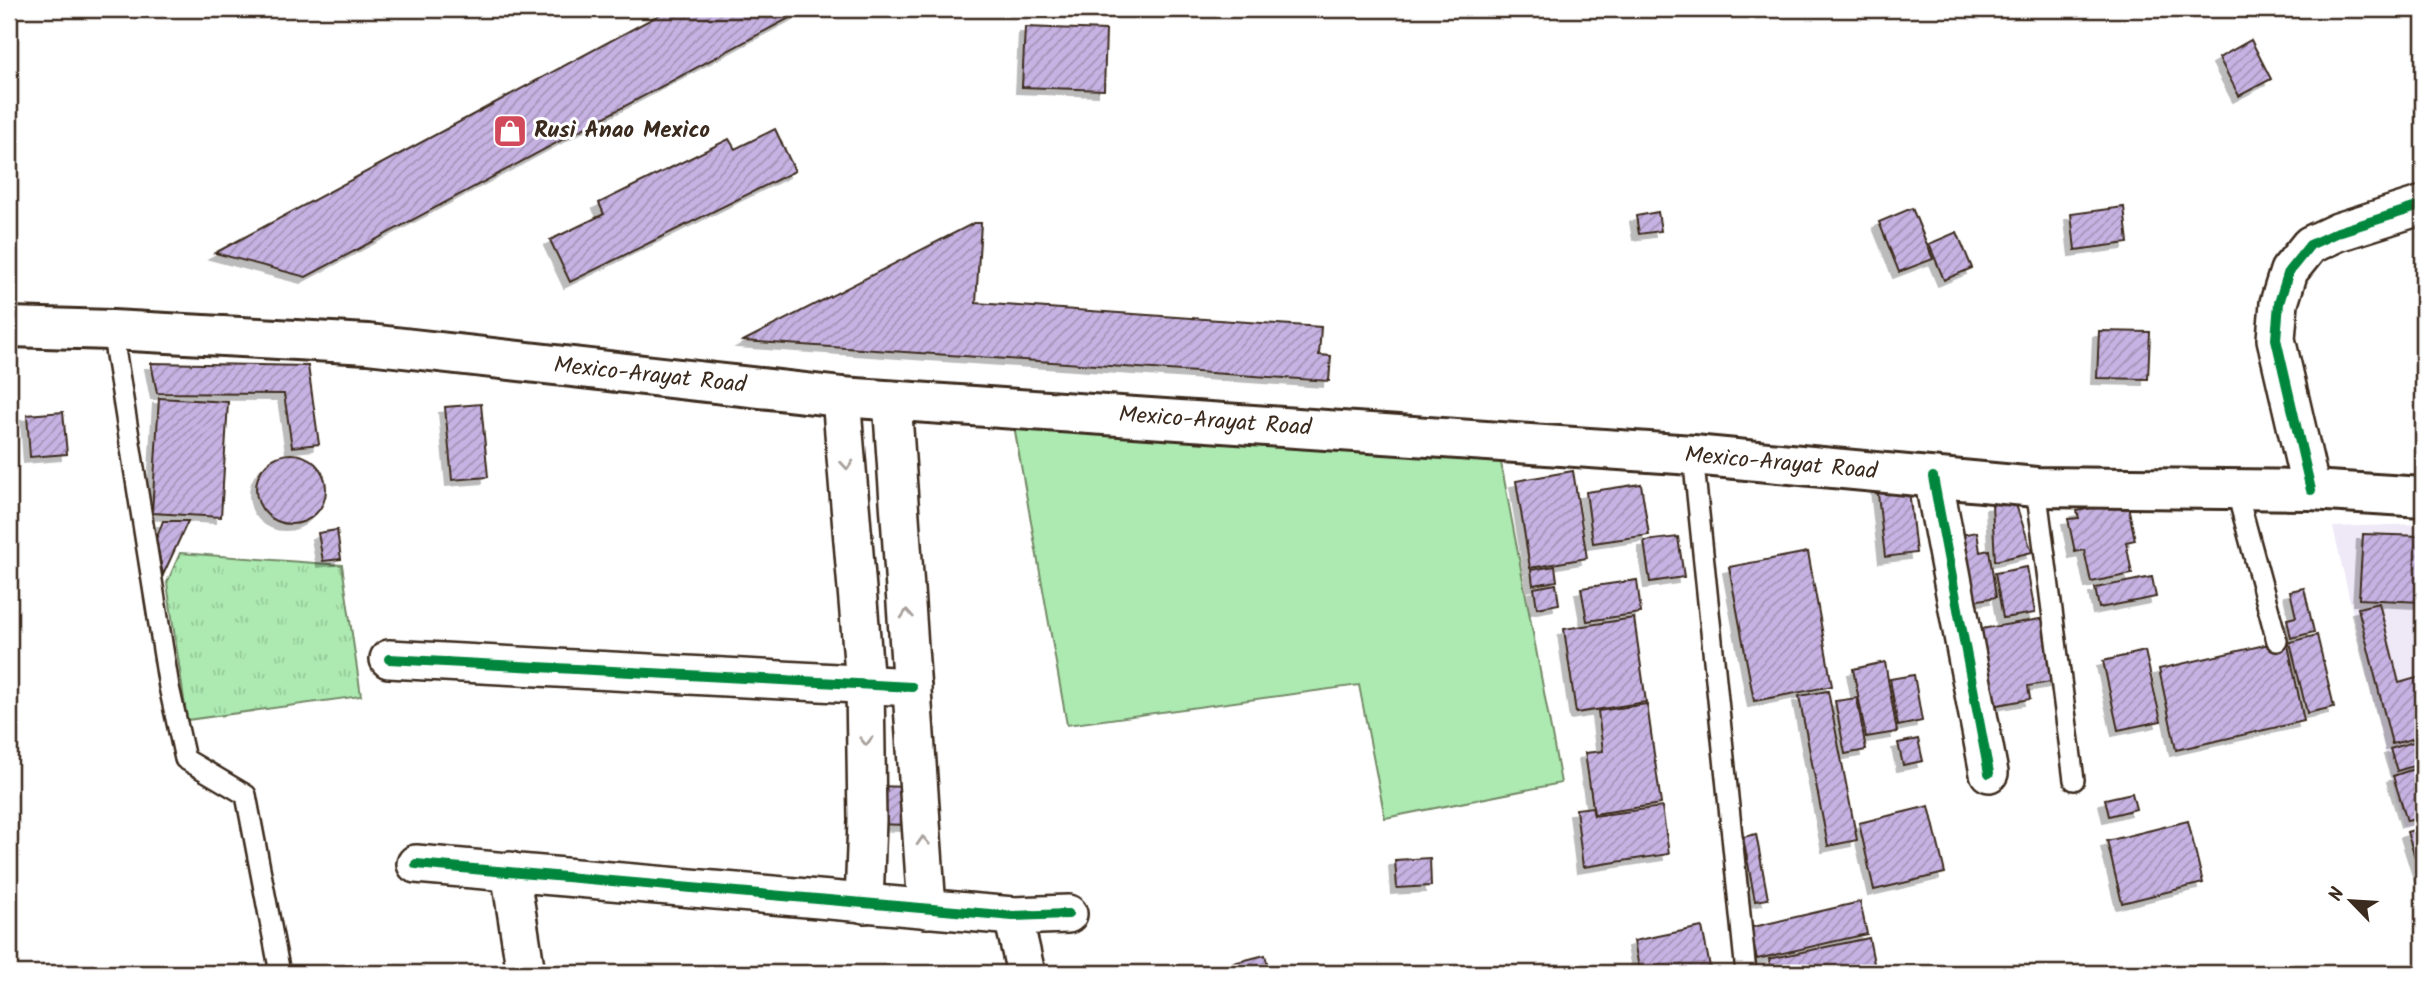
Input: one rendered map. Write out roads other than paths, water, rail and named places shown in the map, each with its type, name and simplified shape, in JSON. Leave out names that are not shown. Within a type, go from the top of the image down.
[{"type":"main road","name":"Mexico-Arayat Road","points":[[9,327],[368,344],[841,397],[1693,455],[2036,487],[2311,490],[2423,497]]},
{"type":"street","points":[[2311,490],[2276,339],[2279,303],[2289,271],[2310,245],[2338,232],[2423,205]]},
{"type":"street","points":[[841,397],[865,685],[867,820],[864,904]]},
{"type":"street","points":[[892,400],[927,909]]},
{"type":"street","points":[[1933,477],[1989,773]]},
{"type":"street","points":[[389,659],[912,687]]},
{"type":"street","points":[[416,864],[1013,916],[1068,914]]},
{"type":"street","points":[[510,871],[526,973]]},
{"type":"street","points":[[1013,916],[1026,973]]},
{"type":"lane","points":[[112,330],[169,687],[186,759],[246,795],[280,973]]},
{"type":"lane","points":[[1693,455],[1746,973]]},
{"type":"lane","points":[[2036,487],[2074,780]]},
{"type":"lane","points":[[2236,489],[2277,641]]},
{"type":"place","name":"Rusi Anao Mexico","points":[[510,131]]}]
